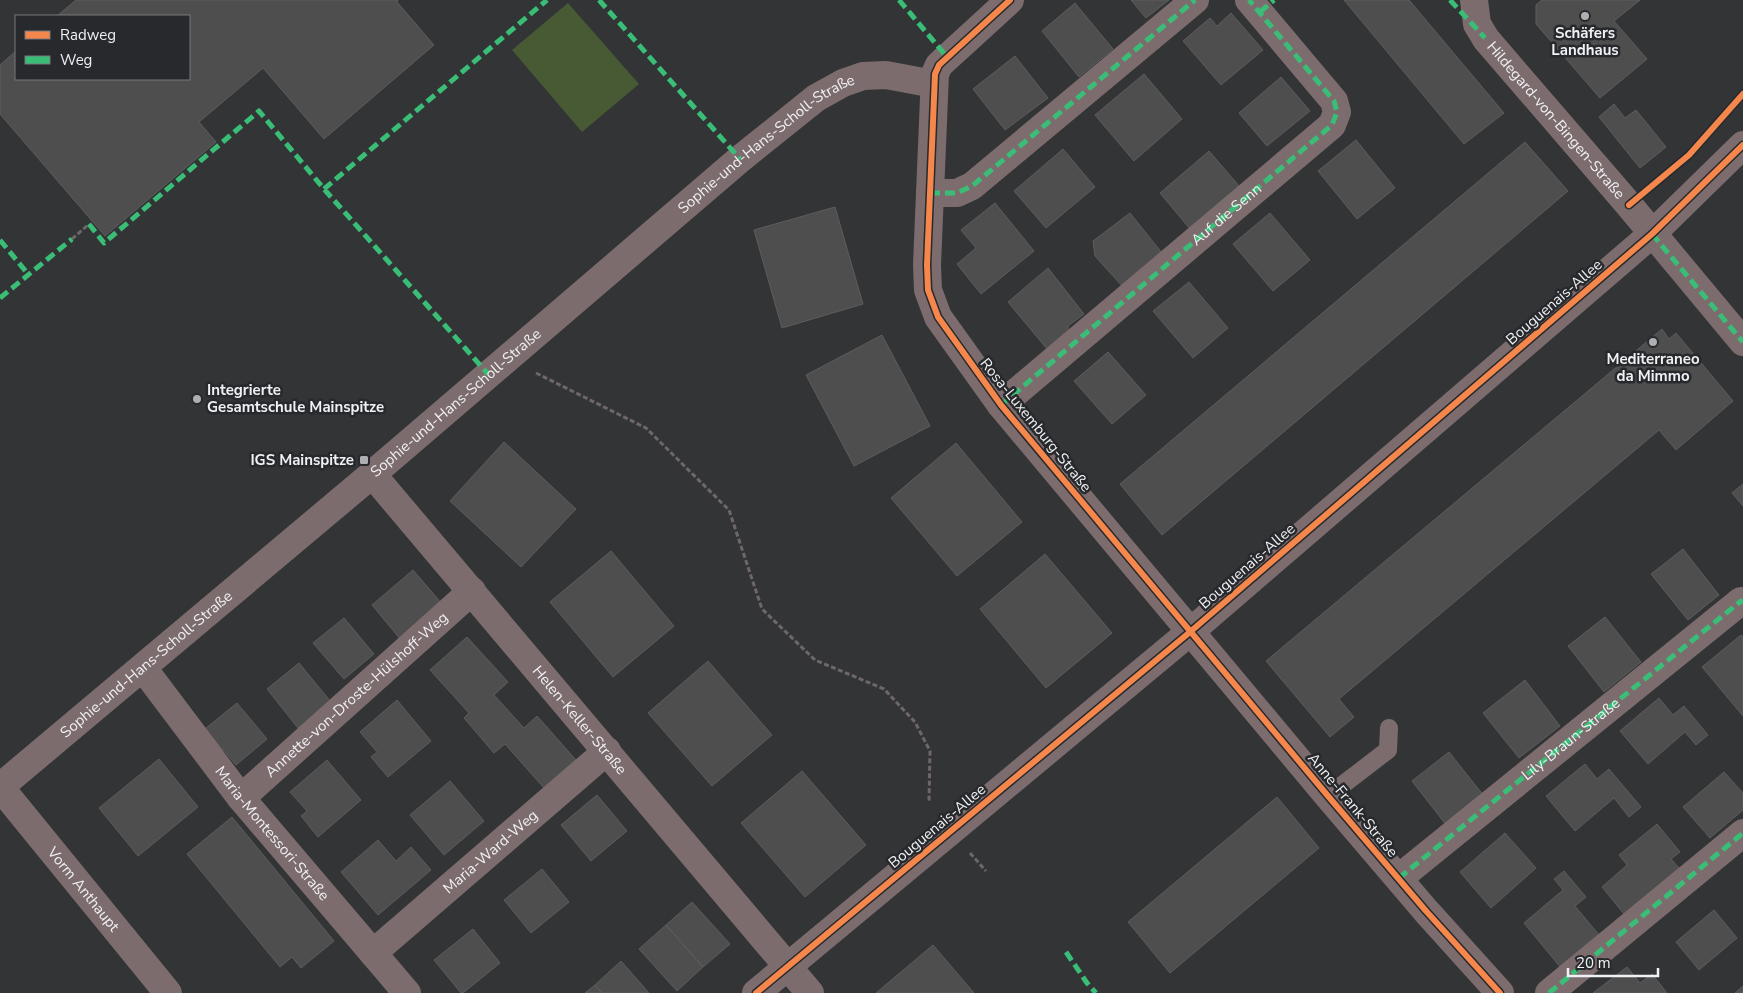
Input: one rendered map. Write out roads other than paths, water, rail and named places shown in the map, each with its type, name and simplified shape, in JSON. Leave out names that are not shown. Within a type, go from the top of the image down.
[{"type":"street","name":"Rosa-Luxemburg-Straße","points":[[1010,0],[939,65],[935,74],[927,264],[928,290],[938,317],[1001,405],[1190,632]]},
{"type":"street","points":[[930,192],[957,193],[972,186],[1195,0]]},
{"type":"street","name":"Auf die Senn","points":[[1001,405],[1332,125],[1337,112],[1334,101],[1250,0]]},
{"type":"street","name":"Hildegard-von-Bingen-Straße","points":[[1474,0],[1478,24],[1486,40],[1629,205],[1743,342]]},
{"type":"street","name":"Sophie-und-Hans-Scholl-Straße","points":[[0,787],[372,474],[733,166],[816,98],[843,83],[863,76],[886,75],[934,84]]},
{"type":"street","name":"Bouguenais-Allee","points":[[756,993],[1190,632],[1652,234],[1743,145]]},
{"type":"street","name":"Helen-Keller-Straße","points":[[372,474],[810,993]]},
{"type":"street","name":"Annette-von-Droste-Hülshoff-Weg","points":[[241,798],[472,591]]},
{"type":"street","name":"Lily-Braun-Straße","points":[[1399,878],[1741,601],[1743,603]]},
{"type":"street","name":"Anne-Frank-Straße","points":[[1190,632],[1493,990]]},
{"type":"street","name":"Maria-Montessori-Straße","points":[[143,668],[241,798],[407,993]]},
{"type":"street","name":"Maria-Ward-Weg","points":[[374,953],[607,751]]},
{"type":"street","name":"Vorm Anthaupt","points":[[0,787],[168,993]]},
{"type":"street","points":[[1549,993],[1743,833]]},
{"type":"lane","points":[[1328,796],[1388,750],[1389,728]]},
{"type":"place","name":"Schäfers Landhaus","points":[[1585,16]]},
{"type":"place","name":"Mediterraneo da Mimmo","points":[[1653,342]]},
{"type":"place","name":"Integrierte Gesamtschule Mainspitze","points":[[197,399]]},
{"type":"place","name":"IGS Mainspitze","points":[[364,460]]}]
